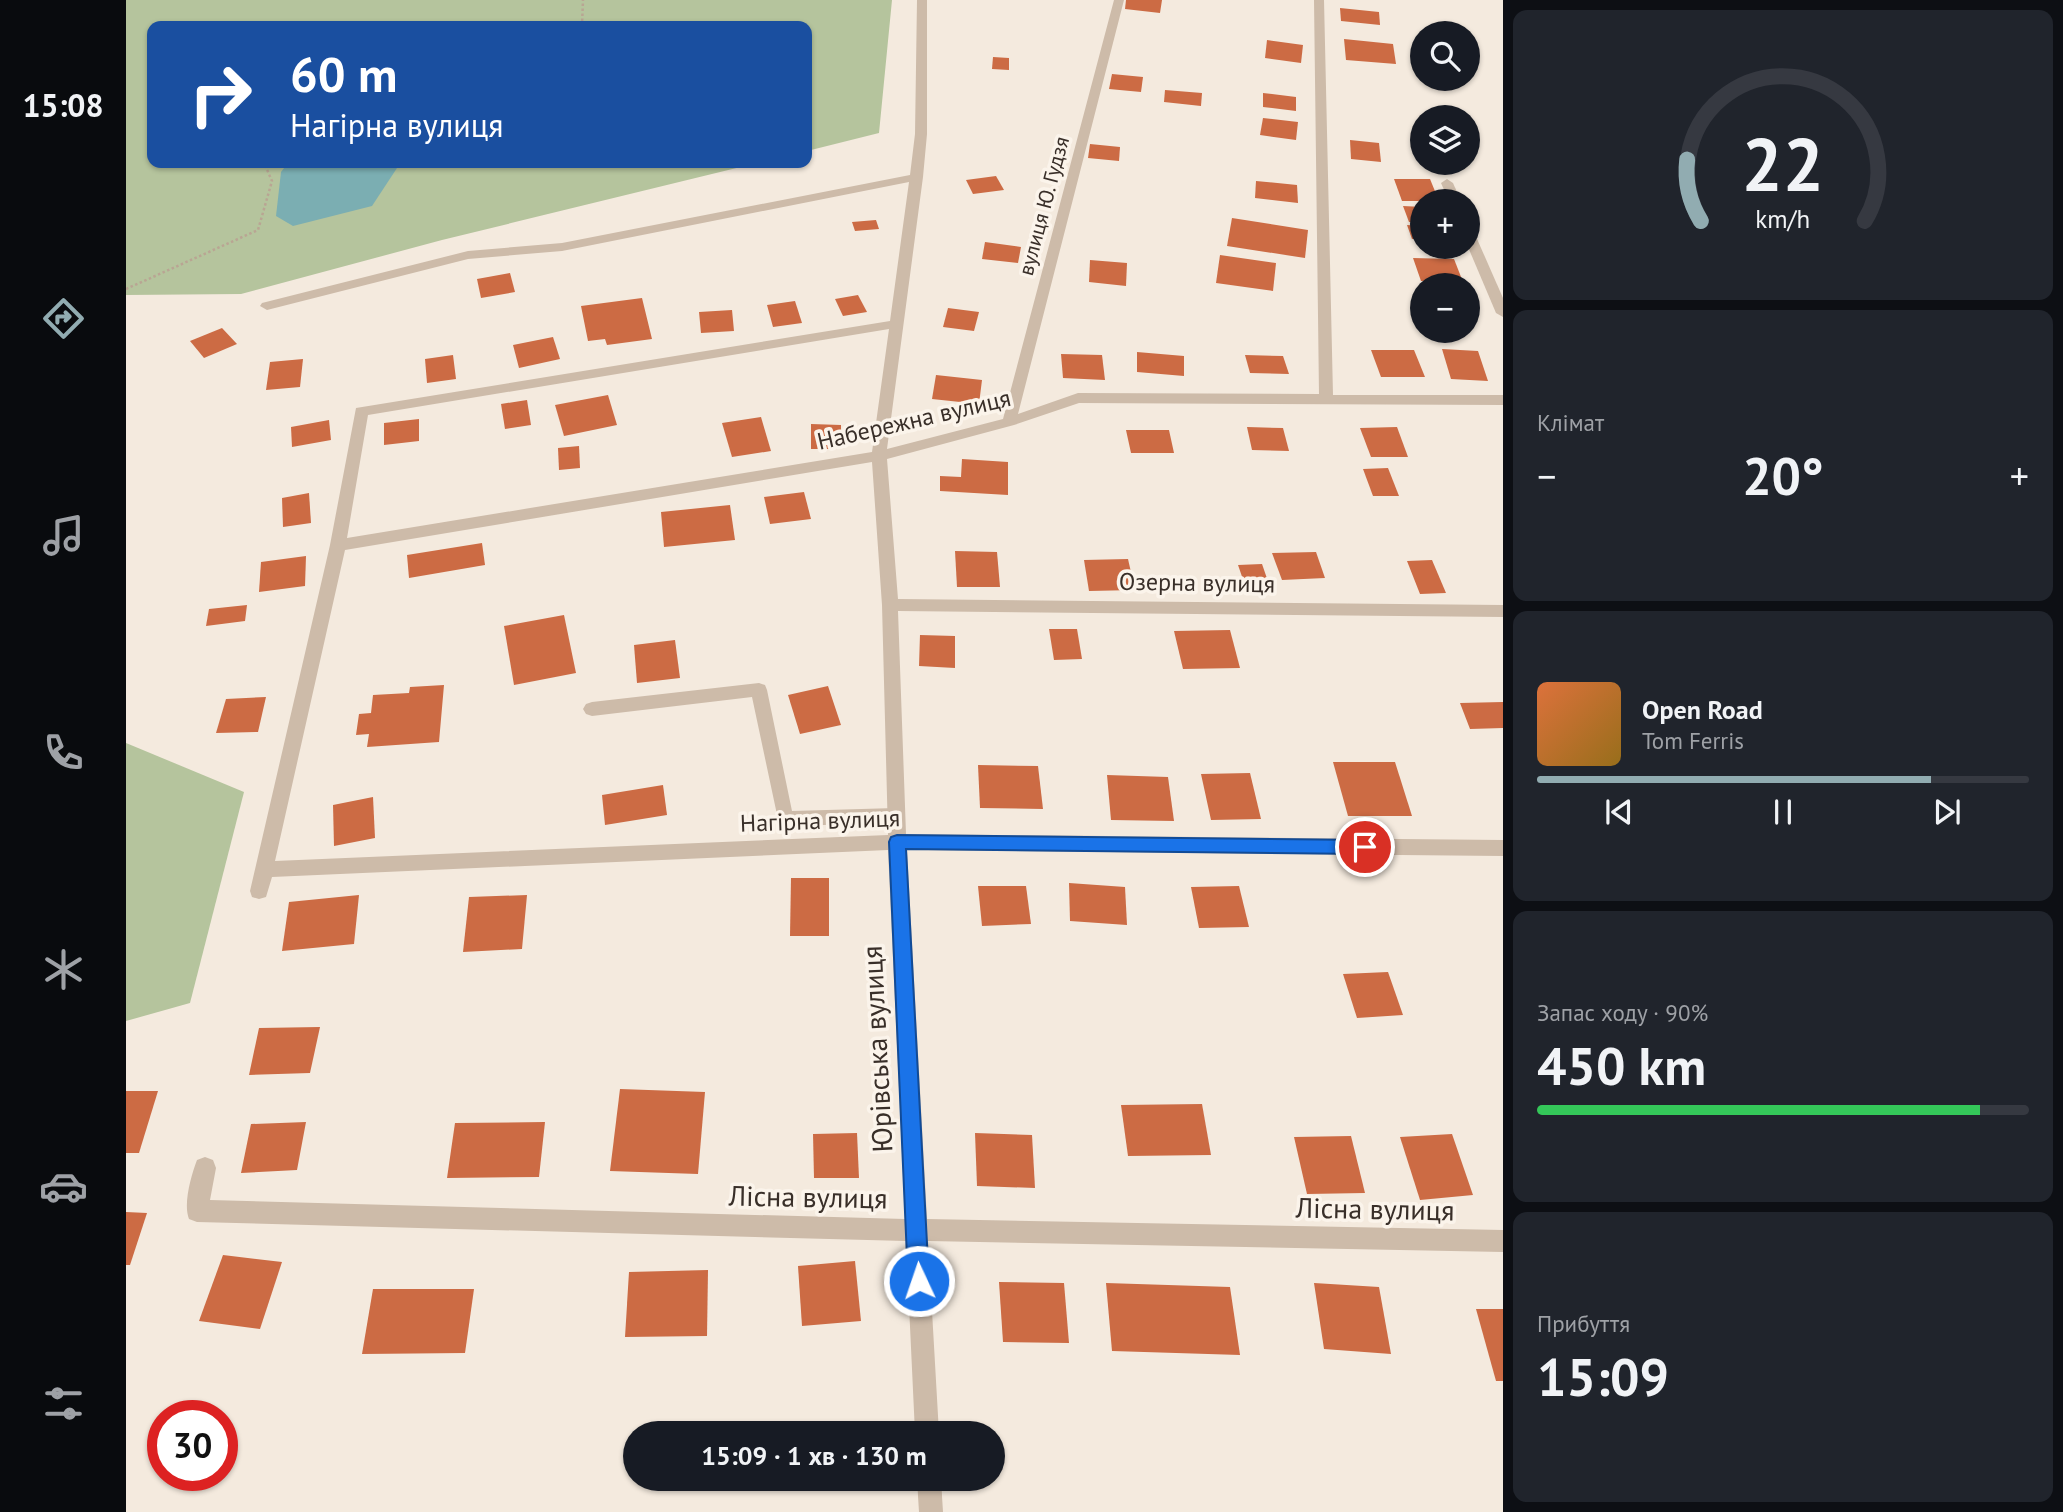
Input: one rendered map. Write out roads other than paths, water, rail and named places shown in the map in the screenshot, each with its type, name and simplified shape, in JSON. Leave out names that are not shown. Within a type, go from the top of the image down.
[{"type":"street","name":"Юрівська вулиця","points":[[922,0],[922,109],[916,177],[879,456],[890,605],[897,829],[926,1421]]},
{"type":"street","name":"вулиця Ю. Гудзя","points":[[1009,422],[1119,0]]},
{"type":"street","points":[[1320,0],[1326,400]]},
{"type":"street","points":[[267,306],[468,255],[562,247],[916,177]]},
{"type":"street","points":[[1447,183],[1450,189]]},
{"type":"street","points":[[1480,259],[1503,313]]},
{"type":"street","points":[[259,891],[338,545],[361,411],[895,324]]},
{"type":"street","name":"Набережна вулиця","points":[[338,545],[879,456],[1009,422],[1078,398],[1503,400]]},
{"type":"street","name":"Озерна вулиця","points":[[890,605],[1503,611]]},
{"type":"street","points":[[592,709],[759,690],[785,819],[897,829]]},
{"type":"street","name":"Нагірна вулиця","points":[[265,869],[897,829],[1503,848]]},
{"type":"street","name":"Лісна вулиця","points":[[205,1168],[197,1211],[916,1230],[1503,1241]]},
{"type":"street","points":[[930,1491],[931,1512]]},
{"type":"water","points":[[284,168],[397,168],[372,206],[293,226],[276,216],[281,172]]}]
